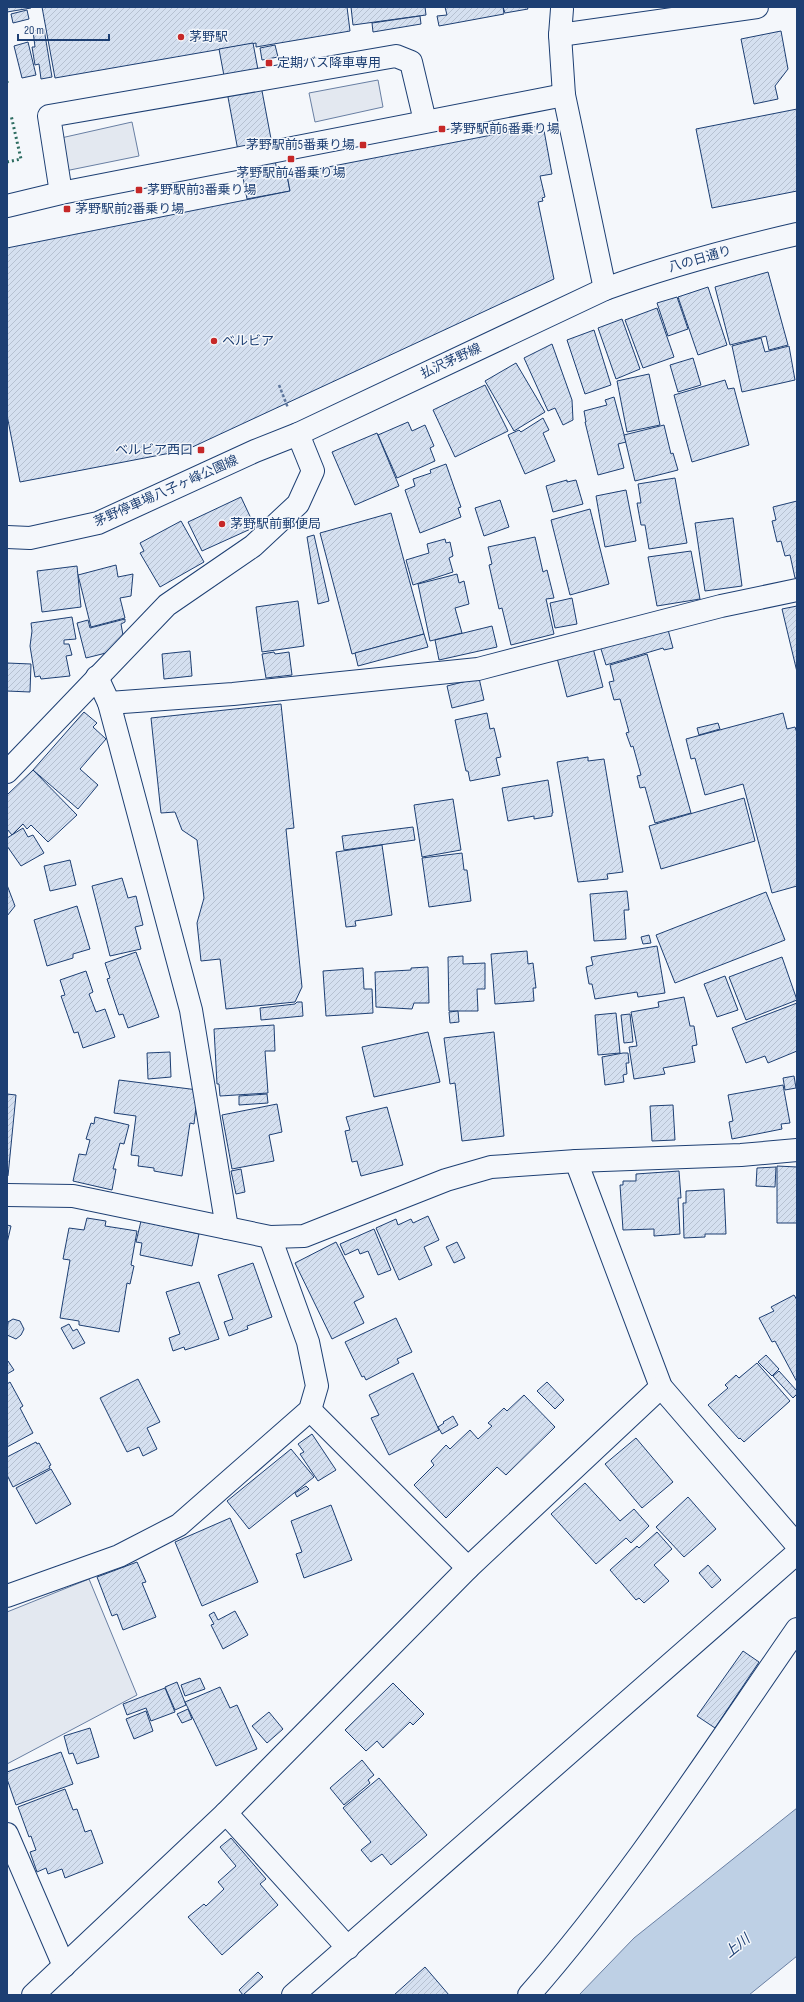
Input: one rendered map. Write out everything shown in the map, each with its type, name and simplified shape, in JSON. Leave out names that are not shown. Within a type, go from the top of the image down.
[{"type":"street","points":[[560,35],[757,7]]},
{"type":"street","points":[[562,9],[560,35],[564,95],[606,289]]},
{"type":"street","points":[[61,193],[49,116],[396,56],[410,62],[425,121]]},
{"type":"street","points":[[7,206],[61,193],[564,95]]},
{"type":"street","name":"八の日通り","points":[[606,289],[639,276],[714,254],[797,234]]},
{"type":"street","name":"払沢茅野線","points":[[298,434],[606,289]]},
{"type":"street","points":[[7,772],[167,604],[253,546],[298,504],[313,470],[298,434]]},
{"type":"street","name":"茅野停車場八子ヶ峰公園線","points":[[7,537],[30,538],[98,523],[248,454],[298,434]]},
{"type":"street","points":[[109,703],[233,694],[478,670],[721,606],[797,590]]},
{"type":"street","points":[[96,677],[109,703],[191,1010],[227,1228]]},
{"type":"street","points":[[7,1195],[73,1196],[270,1237],[304,1236],[446,1180],[491,1167],[576,1161],[742,1155],[797,1150]]},
{"type":"street","points":[[576,1161],[661,1387],[797,1545]]},
{"type":"street","points":[[7,1596],[119,1556],[179,1525],[310,1410],[317,1386],[308,1342],[270,1237]]},
{"type":"street","points":[[33,1995],[226,1813],[468,1568],[661,1387]]},
{"type":"street","points":[[310,1410],[468,1568]]},
{"type":"street","points":[[292,1995],[348,1948],[797,1553]]},
{"type":"street","points":[[529,1995],[606,1901],[681,1798],[797,1629]]},
{"type":"street","points":[[226,1813],[348,1948]]},
{"type":"street","points":[[7,1834],[64,1966]]},
{"type":"path","points":[[279,384],[286,403]]},
{"type":"shaded area","points":[[378,80],[383,107],[315,122],[309,93]]},
{"type":"shaded area","points":[[132,122],[139,156],[65,171],[61,138]]},
{"type":"shaded area","points":[[89,1579],[137,1695],[7,1764],[7,1612]]},
{"type":"water","name":"上川","points":[[797,1808],[797,1956],[749,1995],[579,1995],[634,1938]]},
{"type":"building","points":[[7,7],[30,7],[31,8],[7,12]]},
{"type":"building","name":"茅野駅","points":[[42,7],[347,7],[350,31],[256,47],[256,43],[55,78]]},
{"type":"building","points":[[351,7],[425,7],[426,15],[353,25]]},
{"type":"building","points":[[445,7],[503,7],[504,14],[439,26],[437,16],[447,15]]},
{"type":"building","points":[[503,7],[527,7],[528,9],[505,13]]},
{"type":"building","points":[[27,10],[29,19],[13,23],[11,14]]},
{"type":"building","points":[[420,16],[421,24],[373,32],[372,23]]},
{"type":"building","points":[[44,29],[52,77],[41,79],[39,64],[35,65],[32,47],[35,47],[33,31]]},
{"type":"building","points":[[781,31],[788,69],[775,86],[778,99],[754,104],[741,39]]},
{"type":"building","points":[[28,42],[36,75],[22,78],[14,46]]},
{"type":"building","points":[[253,43],[278,176],[287,175],[290,191],[247,199],[219,49]]},
{"type":"building","points":[[275,45],[278,57],[262,60],[260,48]]},
{"type":"building","points":[[797,109],[797,191],[712,208],[696,129]]},
{"type":"building","name":"ベルビア","points":[[543,125],[552,174],[540,176],[545,197],[542,198],[543,201],[538,202],[554,279],[186,450],[20,482],[7,415],[7,248],[290,191],[287,175]]},
{"type":"building","points":[[768,272],[788,345],[769,350],[766,336],[730,345],[715,287]]},
{"type":"building","points":[[708,287],[727,345],[698,355],[678,297]]},
{"type":"building","points":[[677,297],[688,329],[668,336],[657,303]]},
{"type":"building","points":[[657,308],[674,357],[643,368],[625,320]]},
{"type":"building","points":[[622,319],[640,369],[616,379],[598,328]]},
{"type":"building","points":[[594,330],[611,385],[585,394],[567,340]]},
{"type":"building","points":[[761,338],[765,352],[789,346],[795,380],[742,392],[732,346]]},
{"type":"building","points":[[552,344],[572,400],[573,420],[563,425],[555,408],[548,411],[524,358]]},
{"type":"building","points":[[693,358],[701,385],[678,392],[670,365]]},
{"type":"building","points":[[516,363],[545,412],[514,431],[485,381]]},
{"type":"building","points":[[649,374],[660,425],[627,432],[617,381]]},
{"type":"building","points":[[725,380],[728,389],[734,388],[749,445],[692,462],[674,395]]},
{"type":"building","points":[[485,385],[508,431],[455,457],[433,410]]},
{"type":"building","points":[[614,397],[626,442],[618,444],[624,468],[598,475],[585,422],[584,411],[607,405],[605,400]]},
{"type":"building","points":[[543,418],[549,430],[543,433],[555,461],[525,474],[508,435],[519,430],[521,432]]},
{"type":"building","points":[[408,422],[412,431],[425,425],[434,446],[430,448],[435,461],[397,478],[378,435]]},
{"type":"building","points":[[664,425],[671,454],[673,453],[678,470],[635,481],[624,435]]},
{"type":"building","points":[[377,433],[399,486],[355,505],[332,452]]},
{"type":"building","points":[[446,464],[461,507],[458,508],[461,517],[420,533],[405,490],[415,486],[413,479],[431,473],[430,470]]},
{"type":"building","points":[[675,478],[687,543],[649,549],[645,525],[641,525],[637,503],[641,503],[638,484]]},
{"type":"building","points":[[567,480],[567,482],[576,480],[583,504],[553,512],[546,486]]},
{"type":"building","points":[[626,490],[636,541],[605,547],[596,496]]},
{"type":"building","name":"茅野駅前郵便局","points":[[241,497],[255,527],[202,551],[188,522]]},
{"type":"building","points":[[500,500],[509,527],[484,536],[475,508]]},
{"type":"building","points":[[797,501],[797,578],[795,578],[790,555],[785,556],[781,541],[777,542],[772,521],[776,520],[773,507]]},
{"type":"building","points":[[590,509],[609,584],[570,595],[551,520]]},
{"type":"building","points":[[391,513],[424,634],[352,654],[320,533]]},
{"type":"building","points":[[733,518],[742,586],[705,591],[695,523]]},
{"type":"building","points":[[181,521],[204,562],[160,587],[140,553],[144,551],[140,543]]},
{"type":"building","points":[[314,535],[329,601],[318,604],[307,537]]},
{"type":"building","points":[[535,537],[543,572],[547,570],[554,598],[546,599],[554,634],[511,645],[502,608],[499,609],[489,565],[492,564],[488,547]]},
{"type":"building","points":[[445,539],[446,543],[450,542],[453,556],[449,558],[453,572],[413,585],[406,560],[429,553],[427,544]]},
{"type":"building","points":[[691,551],[700,599],[657,606],[648,557]]},
{"type":"building","points":[[116,565],[118,577],[133,574],[131,596],[120,598],[125,618],[91,627],[78,575]]},
{"type":"building","points":[[77,566],[81,607],[42,612],[37,571]]},
{"type":"building","points":[[457,574],[459,583],[464,581],[469,604],[455,608],[462,633],[430,641],[418,584]]},
{"type":"building","points":[[572,598],[577,624],[555,628],[550,603]]},
{"type":"building","points":[[298,601],[304,646],[262,652],[256,607]]},
{"type":"building","points":[[797,606],[797,672],[782,609]]},
{"type":"building","points":[[72,617],[76,639],[64,640],[64,644],[69,644],[72,655],[66,656],[70,676],[41,679],[40,676],[35,677],[30,646],[32,631],[31,623]]},
{"type":"building","points":[[125,619],[125,622],[121,624],[123,635],[110,652],[86,658],[77,623],[88,620],[90,628]]},
{"type":"building","points":[[492,626],[497,647],[439,660],[435,640]]},
{"type":"building","points":[[667,626],[673,648],[664,650],[663,648],[606,665],[600,646]]},
{"type":"building","points":[[424,634],[428,647],[358,666],[355,653]]},
{"type":"building","points":[[593,648],[603,687],[567,697],[557,658]]},
{"type":"building","points":[[190,651],[192,676],[164,679],[162,654]]},
{"type":"building","points":[[274,652],[275,654],[289,652],[292,675],[266,678],[262,654]]},
{"type":"building","points":[[647,654],[691,813],[655,823],[645,787],[640,788],[637,776],[641,775],[633,746],[631,747],[626,733],[629,732],[620,699],[614,700],[609,682],[614,681],[610,665]]},
{"type":"building","points":[[7,663],[31,664],[30,692],[7,691]]},
{"type":"building","points":[[479,678],[484,700],[452,708],[447,686]]},
{"type":"building","points":[[281,704],[294,828],[286,829],[302,987],[295,1002],[226,1009],[220,959],[201,961],[197,923],[204,898],[197,840],[182,830],[175,812],[161,813],[151,718]]},
{"type":"building","points":[[84,712],[97,723],[93,727],[106,739],[80,769],[98,785],[78,809],[33,770]]},
{"type":"building","points":[[487,713],[490,729],[494,728],[501,757],[496,758],[500,775],[470,781],[468,771],[466,771],[455,720]]},
{"type":"building","points":[[783,713],[787,729],[795,727],[797,733],[797,886],[772,893],[743,784],[705,795],[695,758],[691,759],[686,739]]},
{"type":"building","points":[[718,723],[720,729],[699,735],[697,728]]},
{"type":"building","points":[[588,757],[588,761],[604,759],[623,872],[607,874],[608,879],[578,882],[557,762]]},
{"type":"building","points":[[33,770],[77,815],[48,842],[31,825],[27,829],[23,824],[12,835],[7,829],[7,795]]},
{"type":"building","points":[[548,780],[553,813],[552,816],[534,819],[534,816],[508,821],[502,788]]},
{"type":"building","points":[[744,798],[755,841],[661,869],[649,826]]},
{"type":"building","points":[[453,799],[461,850],[422,857],[414,805]]},
{"type":"building","points":[[413,827],[415,840],[344,850],[342,836]]},
{"type":"building","points":[[23,828],[28,837],[33,835],[44,853],[21,866],[7,846],[7,838]]},
{"type":"building","points":[[382,845],[392,915],[355,921],[356,926],[346,927],[336,852]]},
{"type":"building","points":[[462,853],[464,870],[467,870],[471,901],[429,907],[422,858]]},
{"type":"building","points":[[70,860],[76,885],[50,891],[44,866]]},
{"type":"building","points":[[122,878],[128,898],[136,896],[143,925],[135,927],[141,949],[110,956],[92,886]]},
{"type":"building","points":[[7,885],[15,906],[7,916]]},
{"type":"building","points":[[627,891],[629,910],[624,910],[626,939],[594,941],[590,894]]},
{"type":"building","points":[[766,892],[785,940],[675,983],[656,935]]},
{"type":"building","points":[[77,906],[90,949],[73,954],[73,958],[47,966],[34,920]]},
{"type":"building","points":[[649,935],[651,943],[643,944],[641,937]]},
{"type":"building","points":[[657,946],[665,993],[638,997],[637,992],[595,999],[592,984],[589,984],[586,967],[593,965],[591,957]]},
{"type":"building","points":[[527,951],[528,964],[533,963],[536,988],[533,988],[534,1001],[495,1004],[491,954]]},
{"type":"building","points":[[136,952],[159,1017],[128,1028],[123,1014],[119,1015],[107,979],[110,978],[105,963]]},
{"type":"building","points":[[463,956],[463,964],[485,963],[485,989],[477,989],[478,1011],[449,1011],[448,957]]},
{"type":"building","points":[[782,957],[797,1000],[746,1020],[729,977]]},
{"type":"building","points":[[428,967],[429,1003],[414,1003],[412,1009],[376,1007],[375,972],[411,970],[411,968]]},
{"type":"building","points":[[363,968],[364,989],[372,989],[373,1013],[326,1016],[323,971]]},
{"type":"building","points":[[86,971],[93,992],[89,994],[96,1012],[105,1009],[115,1037],[83,1048],[78,1032],[74,1033],[61,996],[65,995],[60,980]]},
{"type":"building","points":[[725,976],[738,1010],[717,1017],[704,984]]},
{"type":"building","points":[[684,997],[690,1026],[694,1026],[697,1045],[692,1046],[695,1062],[663,1068],[665,1074],[634,1079],[629,1047],[637,1046],[631,1012],[659,1007],[658,1002]]},
{"type":"building","points":[[297,1002],[302,1002],[303,1016],[261,1020],[260,1008],[295,1004]]},
{"type":"building","points":[[797,1003],[797,1051],[768,1063],[765,1056],[746,1063],[732,1028]]},
{"type":"building","points":[[458,1011],[459,1022],[450,1023],[449,1012]]},
{"type":"building","points":[[616,1013],[620,1053],[598,1055],[595,1015]]},
{"type":"building","points":[[630,1014],[633,1042],[624,1043],[621,1015]]},
{"type":"building","points":[[274,1025],[275,1051],[265,1051],[268,1093],[220,1096],[219,1084],[217,1084],[214,1029]]},
{"type":"building","points":[[428,1032],[440,1082],[374,1097],[362,1047]]},
{"type":"building","points":[[494,1032],[504,1136],[462,1141],[455,1083],[450,1084],[444,1038]]},
{"type":"building","points":[[170,1052],[171,1077],[148,1079],[147,1053]]},
{"type":"building","points":[[628,1053],[629,1063],[626,1063],[627,1074],[623,1075],[624,1082],[605,1085],[602,1057]]},
{"type":"building","points":[[794,1076],[796,1088],[785,1090],[783,1078]]},
{"type":"building","points":[[119,1080],[198,1090],[194,1124],[190,1123],[182,1176],[154,1171],[154,1168],[138,1166],[139,1156],[131,1155],[136,1116],[114,1113]]},
{"type":"building","points":[[783,1085],[790,1123],[781,1124],[782,1129],[732,1139],[729,1122],[733,1121],[728,1095]]},
{"type":"building","points":[[7,1094],[16,1095],[8,1176],[7,1176]]},
{"type":"building","points":[[267,1094],[268,1103],[239,1105],[239,1096]]},
{"type":"building","points":[[277,1104],[282,1132],[269,1135],[274,1161],[232,1169],[222,1115]]},
{"type":"building","points":[[673,1105],[675,1140],[652,1141],[650,1106]]},
{"type":"building","points":[[387,1107],[403,1165],[361,1176],[357,1161],[352,1162],[345,1131],[350,1130],[346,1117]]},
{"type":"building","points":[[95,1117],[129,1125],[124,1144],[120,1143],[113,1169],[116,1169],[112,1190],[73,1181],[79,1154],[86,1155],[90,1140],[86,1139],[91,1123],[94,1124]]},
{"type":"building","points":[[777,1166],[797,1167],[797,1223],[777,1223]]},
{"type":"building","points":[[776,1167],[775,1187],[756,1186],[757,1168]]},
{"type":"building","points":[[241,1169],[245,1192],[236,1194],[231,1171]]},
{"type":"building","points":[[679,1171],[681,1198],[678,1198],[680,1234],[654,1236],[654,1229],[623,1230],[620,1185],[623,1185],[623,1181],[636,1181],[636,1174]]},
{"type":"building","points":[[724,1189],[726,1234],[705,1234],[705,1237],[684,1238],[683,1203],[686,1203],[686,1191]]},
{"type":"building","points":[[428,1216],[439,1240],[424,1247],[432,1265],[399,1280],[376,1228],[396,1219],[398,1225],[411,1219],[413,1223]]},
{"type":"building","points":[[87,1218],[106,1221],[105,1226],[137,1231],[131,1265],[134,1266],[130,1284],[127,1283],[119,1332],[79,1325],[79,1321],[60,1318],[70,1260],[63,1259],[69,1228],[84,1230]]},
{"type":"building","points":[[141,1221],[199,1234],[192,1266],[140,1255],[142,1243],[136,1242]]},
{"type":"building","points":[[7,1225],[11,1226],[7,1243]]},
{"type":"building","points":[[374,1229],[391,1270],[378,1275],[368,1251],[360,1254],[358,1249],[345,1255],[340,1244]]},
{"type":"building","points":[[336,1242],[364,1297],[354,1302],[364,1323],[332,1339],[295,1263]]},
{"type":"building","points":[[457,1242],[465,1258],[454,1263],[446,1247]]},
{"type":"building","points":[[253,1263],[272,1317],[247,1326],[248,1329],[229,1336],[224,1322],[233,1319],[218,1275]]},
{"type":"building","points":[[199,1282],[219,1339],[185,1350],[184,1347],[173,1351],[169,1338],[180,1334],[166,1292]]},
{"type":"building","points":[[794,1295],[797,1300],[797,1382],[775,1341],[772,1342],[759,1318],[774,1311],[771,1307]]},
{"type":"building","points":[[396,1318],[412,1352],[397,1359],[399,1363],[366,1380],[364,1376],[362,1377],[345,1342]]},
{"type":"building","points":[[13,1319],[20,1321],[24,1329],[21,1335],[16,1339],[7,1335],[8,1322]]},
{"type":"building","points":[[69,1324],[73,1331],[77,1329],[85,1343],[73,1349],[61,1328]]},
{"type":"building","points":[[766,1355],[779,1369],[772,1376],[758,1362]]},
{"type":"building","points":[[8,1361],[14,1370],[7,1374],[7,1362]]},
{"type":"building","points":[[757,1363],[790,1401],[744,1442],[740,1438],[739,1439],[708,1405],[728,1388],[725,1385],[736,1375],[739,1378]]},
{"type":"building","points":[[779,1371],[797,1391],[797,1394],[793,1398],[773,1376]]},
{"type":"building","points":[[413,1373],[439,1430],[389,1455],[371,1418],[379,1415],[369,1395]]},
{"type":"building","points":[[138,1379],[160,1422],[147,1428],[157,1449],[143,1456],[139,1447],[127,1452],[100,1398]]},
{"type":"building","points":[[10,1382],[23,1406],[20,1408],[33,1433],[7,1447],[7,1384]]},
{"type":"building","points":[[547,1382],[564,1400],[555,1409],[537,1391]]},
{"type":"building","points":[[524,1395],[555,1427],[506,1475],[497,1467],[446,1518],[414,1485],[434,1465],[431,1461],[446,1445],[450,1449],[470,1430],[478,1439],[492,1426],[488,1423],[504,1408],[507,1411]]},
{"type":"building","points":[[453,1416],[458,1425],[442,1434],[438,1427]]},
{"type":"building","points":[[312,1434],[336,1470],[318,1481],[300,1454],[304,1452],[298,1444]]},
{"type":"building","points":[[636,1438],[673,1482],[642,1508],[605,1464]]},
{"type":"building","points":[[36,1442],[37,1444],[39,1443],[51,1465],[49,1466],[50,1468],[13,1487],[7,1475],[7,1457]]},
{"type":"building","points":[[291,1449],[314,1477],[249,1529],[227,1501]]},
{"type":"building","points":[[51,1469],[71,1504],[36,1524],[16,1488]]},
{"type":"building","points":[[585,1483],[620,1521],[634,1509],[649,1526],[631,1543],[626,1538],[596,1564],[551,1514]]},
{"type":"building","points":[[306,1486],[309,1489],[297,1497],[295,1493]]},
{"type":"building","points":[[688,1497],[716,1529],[684,1557],[656,1527]]},
{"type":"building","points":[[331,1505],[352,1560],[304,1578],[296,1554],[302,1552],[291,1521]]},
{"type":"building","points":[[230,1518],[258,1582],[202,1606],[175,1542]]},
{"type":"building","points":[[657,1532],[672,1549],[654,1565],[669,1581],[644,1603],[639,1598],[636,1600],[610,1570],[637,1546],[639,1548]]},
{"type":"building","points":[[137,1562],[146,1582],[142,1583],[156,1617],[123,1630],[117,1614],[112,1616],[97,1577]]},
{"type":"building","points":[[708,1565],[721,1580],[712,1588],[699,1573]]},
{"type":"building","points":[[235,1611],[248,1635],[223,1649],[211,1625],[214,1624],[209,1615],[214,1612],[218,1620]]},
{"type":"building","points":[[743,1651],[759,1662],[715,1728],[697,1716]]},
{"type":"building","points":[[200,1678],[205,1689],[185,1696],[181,1685]]},
{"type":"building","points":[[177,1682],[186,1705],[175,1710],[165,1687]]},
{"type":"building","points":[[393,1683],[424,1714],[413,1725],[410,1722],[383,1748],[377,1741],[366,1751],[345,1730]]},
{"type":"building","points":[[220,1687],[230,1708],[237,1705],[257,1749],[216,1766],[185,1702]]},
{"type":"building","points":[[165,1688],[175,1712],[151,1721],[146,1708],[127,1715],[123,1704]]},
{"type":"building","points":[[188,1709],[192,1719],[182,1723],[177,1714]]},
{"type":"building","points":[[146,1711],[153,1731],[134,1739],[126,1719]]},
{"type":"building","points":[[269,1712],[283,1729],[267,1743],[252,1726]]},
{"type":"building","points":[[90,1728],[99,1757],[77,1764],[73,1753],[69,1754],[64,1736]]},
{"type":"building","points":[[61,1752],[73,1784],[16,1805],[7,1779],[7,1772]]},
{"type":"building","points":[[362,1760],[374,1775],[368,1780],[370,1783],[344,1805],[330,1788]]},
{"type":"building","points":[[379,1778],[427,1835],[391,1865],[382,1854],[371,1862],[361,1850],[371,1842],[343,1808]]},
{"type":"building","points":[[65,1789],[73,1810],[77,1809],[85,1832],[91,1830],[103,1863],[65,1878],[62,1869],[48,1874],[46,1868],[37,1872],[30,1852],[36,1850],[31,1836],[29,1837],[18,1807]]},
{"type":"building","points":[[231,1838],[266,1879],[260,1884],[278,1905],[222,1955],[188,1917],[204,1904],[206,1906],[224,1889],[218,1882],[236,1866],[220,1847]]},
{"type":"building","points":[[425,1967],[449,1995],[394,1995]]},
{"type":"building","points":[[258,1972],[263,1977],[243,1995],[239,1990]]},
{"type":"hedge","points":[[7,162],[21,159],[11,115]]},
{"type":"place","name":"茅野駅","points":[[181,37]]},
{"type":"place","name":"定期バス降車専用","points":[[269,63]]},
{"type":"place","name":"茅野駅前6番乗り場","points":[[442,129]]},
{"type":"place","name":"茅野駅前5番乗り場","points":[[363,145]]},
{"type":"place","name":"茅野駅前4番乗り場","points":[[291,159]]},
{"type":"place","name":"茅野駅前3番乗り場","points":[[139,190]]},
{"type":"place","name":"茅野駅前2番乗り場","points":[[67,209]]},
{"type":"place","name":"ベルビア","points":[[214,341]]},
{"type":"place","name":"ベルビア西口","points":[[201,450]]},
{"type":"place","name":"茅野駅前郵便局","points":[[222,524]]}]
